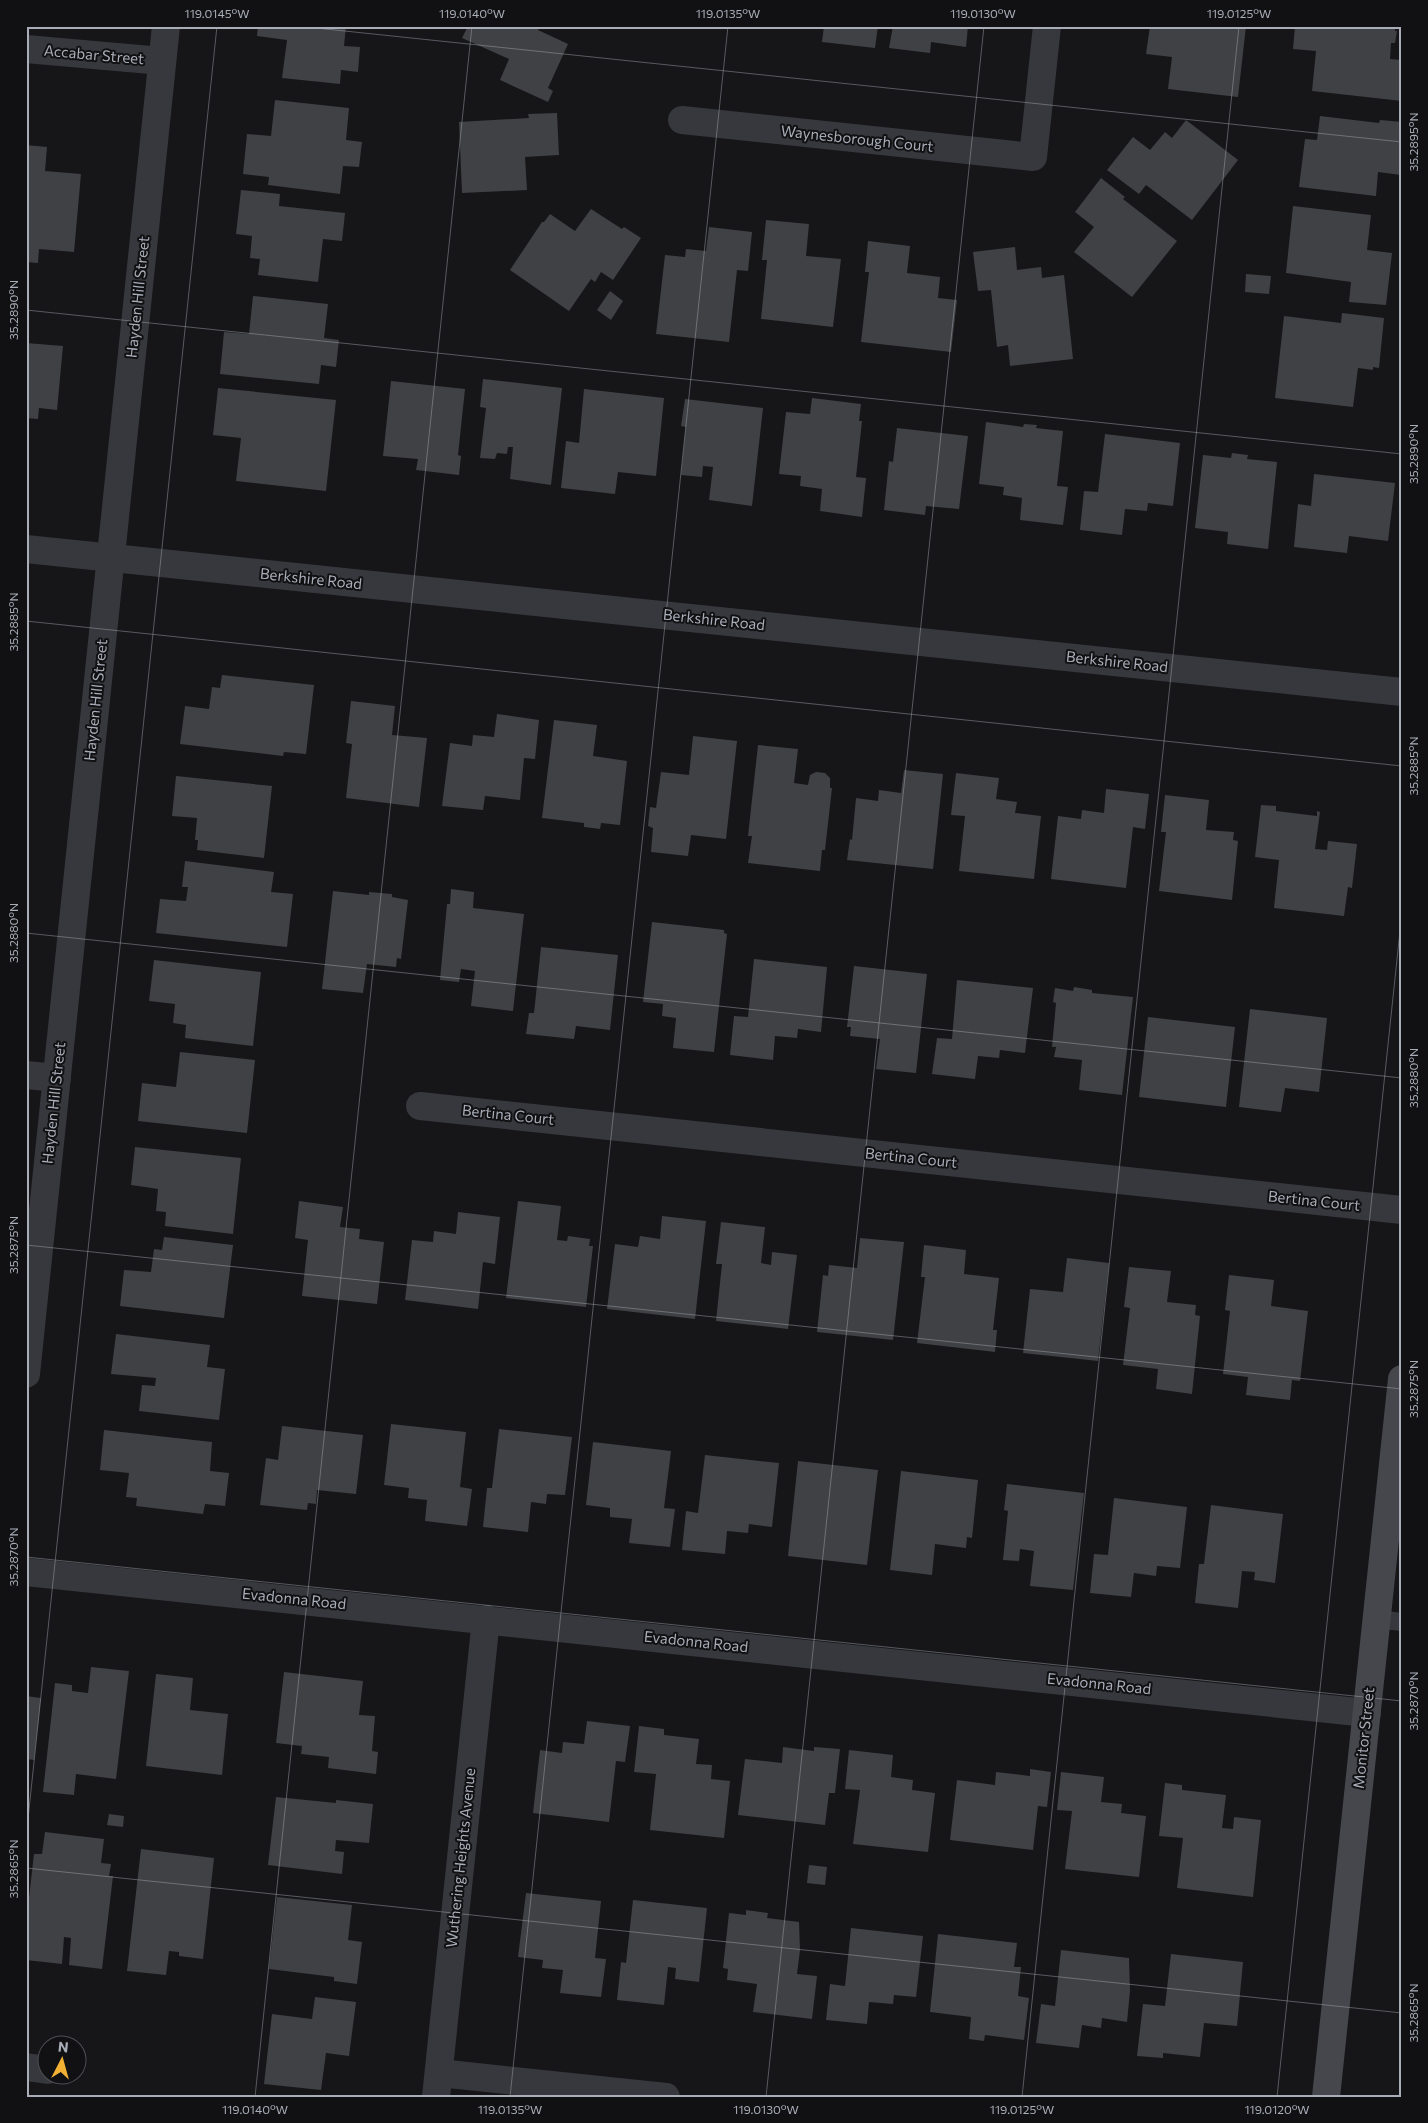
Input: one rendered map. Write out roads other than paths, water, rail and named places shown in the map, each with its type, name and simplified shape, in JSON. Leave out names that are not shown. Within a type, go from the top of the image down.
[{"type":"street","name":"Hayden Hill Street","points":[[26,1374],[166,26]]},
{"type":"street","name":"Waynesborough Court","points":[[682,120],[1033,157],[1047,26]]},
{"type":"street","name":"Accabar Street","points":[[26,49],[162,61]]},
{"type":"street","name":"Berkshire Road","points":[[26,549],[1402,692]]},
{"type":"street","points":[[26,1075],[57,1078]]},
{"type":"street","name":"Bertina Court","points":[[420,1106],[1402,1210]]},
{"type":"street","name":"Monitor Street","points":[[1326,2097],[1367,1712],[1389,1621],[1402,1378]]},
{"type":"street","name":"Evadonna Road","points":[[26,1572],[1367,1712]]},
{"type":"street","name":"Wuthering Heights Avenue","points":[[437,2085],[486,1619]]},
{"type":"street","points":[[437,2085],[666,2097]]}]
